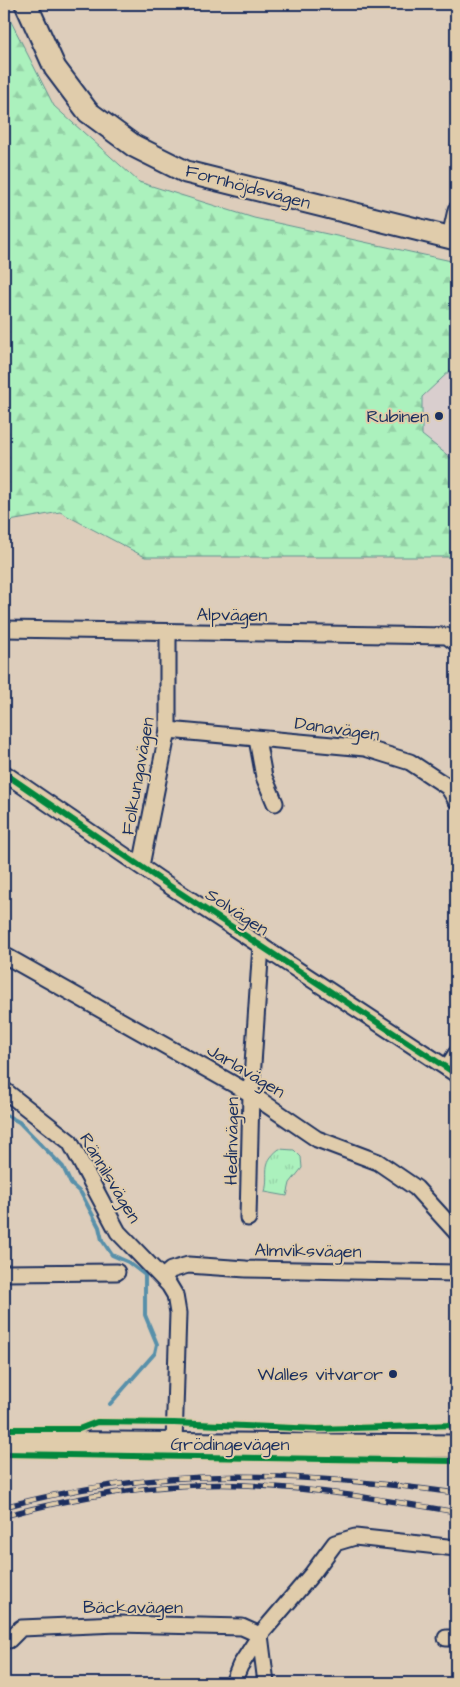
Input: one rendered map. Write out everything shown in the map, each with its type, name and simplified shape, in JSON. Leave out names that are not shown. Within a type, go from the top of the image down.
[{"type":"street","name":"Fornhöjdsvägen","points":[[26,4],[56,68],[88,112],[134,146],[186,172],[453,238]]},
{"type":"street","points":[[453,238],[456,210]]},
{"type":"street","name":"Alpvägen","points":[[4,630],[447,636],[456,643]]},
{"type":"street","name":"Folkungavägen","points":[[141,866],[168,730],[168,632]]},
{"type":"street","name":"Danavägen","points":[[168,730],[364,748],[410,762],[448,787],[456,800]]},
{"type":"street","points":[[257,738],[264,777],[275,803]]},
{"type":"street","name":"Solvägen","points":[[4,773],[141,866],[452,1071]]},
{"type":"street","name":"Hedinvägen","points":[[248,1218],[251,1094],[260,945]]},
{"type":"street","name":"Jarlavägen","points":[[4,954],[251,1094],[316,1139],[378,1162],[416,1188],[456,1232]]},
{"type":"street","points":[[452,1071],[456,1054]]},
{"type":"street","name":"Rännilsvägen","points":[[4,1090],[70,1142],[118,1232],[163,1277],[175,1295],[178,1303],[174,1443]]},
{"type":"street","name":"Almviksvägen","points":[[163,1277],[171,1270],[188,1265],[246,1269],[456,1273]]},
{"type":"street","points":[[4,1273],[117,1272]]},
{"type":"street","name":"Grödingevägen","points":[[4,1442],[456,1446]]},
{"type":"street","points":[[233,1683],[240,1666],[260,1635],[312,1574],[335,1543],[355,1536],[456,1548]]},
{"type":"street","name":"Bäckavägen","points":[[9,1640],[21,1628],[118,1624],[242,1627],[260,1635]]},
{"type":"street","points":[[260,1635],[266,1683]]},
{"type":"shaded area","name":"Rubinen","points":[[456,365],[456,462],[422,436],[422,397]]},
{"type":"green space","points":[[4,8],[54,106],[139,182],[254,218],[456,262],[456,365],[422,397],[422,435],[456,462],[456,557],[145,557],[60,512],[4,522]]},
{"type":"green space","points":[[279,1149],[294,1150],[301,1157],[302,1168],[290,1183],[287,1196],[265,1192],[268,1164],[273,1154]]},
{"type":"waterway","points":[[4,1114],[19,1122],[63,1167],[71,1184],[81,1193],[99,1227],[102,1240],[112,1255],[128,1262],[145,1275],[145,1315],[157,1344],[155,1353],[110,1404]]},
{"type":"railway","points":[[4,1507],[61,1493],[117,1484],[229,1476],[342,1480],[456,1493]]},
{"type":"railway","points":[[4,1516],[93,1496],[153,1488],[214,1485],[245,1485],[325,1492],[456,1512]]},
{"type":"cycle path","points":[[4,773],[159,879],[456,1074]]},
{"type":"cycle path","points":[[4,1429],[79,1429],[97,1422],[317,1429],[456,1425]]},
{"type":"cycle path","points":[[4,1454],[456,1461]]},
{"type":"place","name":"Rubinen","points":[[439,416]]},
{"type":"place","name":"Walles vitvaror","points":[[393,1374]]}]
